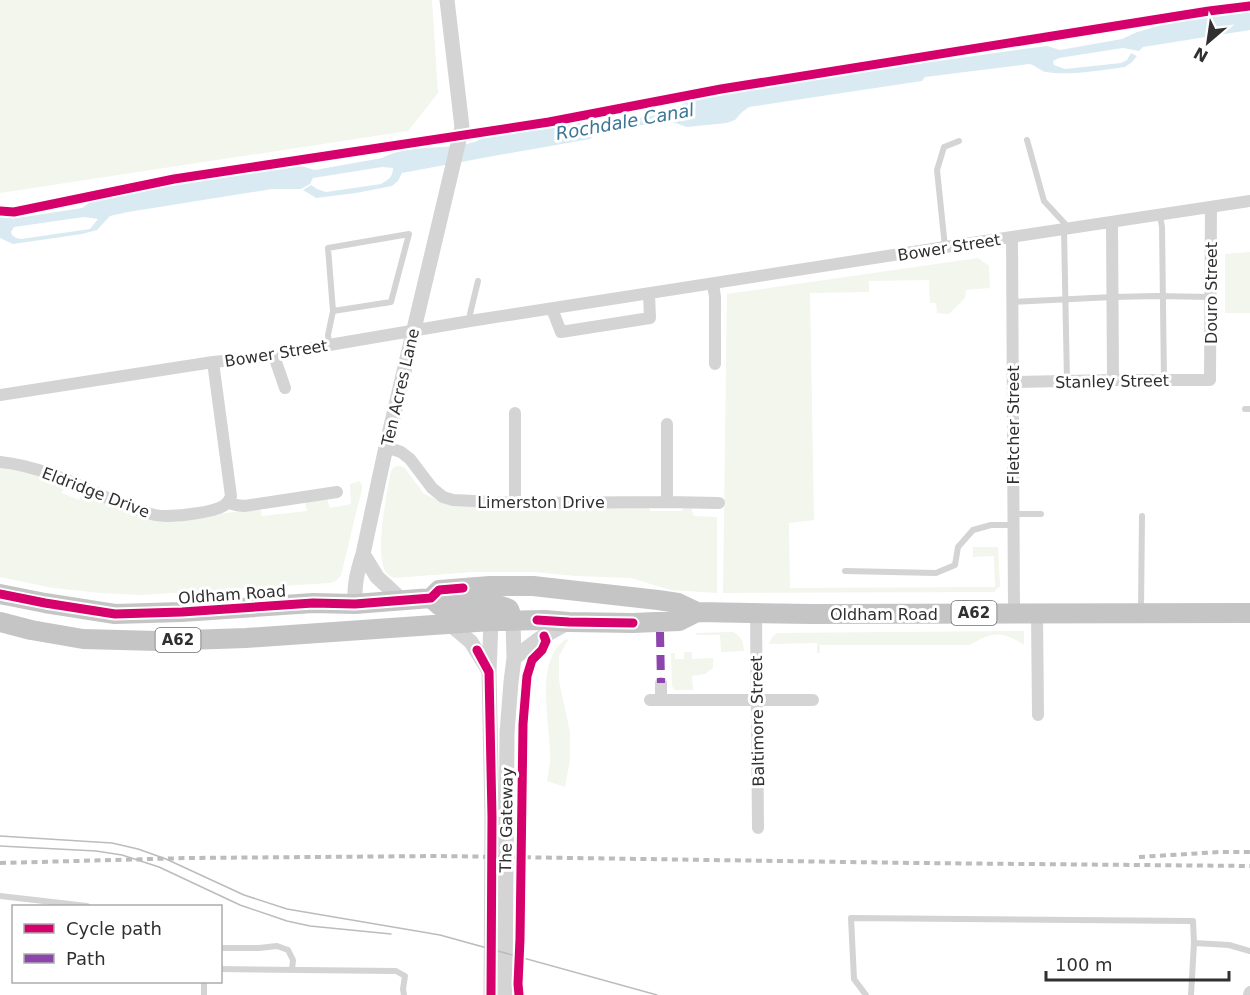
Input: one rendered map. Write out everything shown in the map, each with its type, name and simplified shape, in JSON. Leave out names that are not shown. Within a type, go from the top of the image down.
[{"type":"highway","name":"Oldham Road","points":[[0,622],[83,639],[125,641],[246,638],[451,625],[491,603],[533,586],[678,603],[697,612],[756,614],[1250,613]]},
{"type":"highway","name":"Oldham Road","points":[[0,594],[115,614],[313,603],[355,604],[431,598],[440,606],[491,603],[513,621],[633,623],[679,621],[697,612]]},
{"type":"highway","points":[[355,604],[358,630]]},
{"type":"street","name":"Ten Acres Lane","points":[[355,604],[354,588],[358,568],[462,127],[447,0]]},
{"type":"street","name":"Bower Street","points":[[0,395],[213,362],[274,356],[471,321],[1250,201]]},
{"type":"street","name":"Douro Street","points":[[1210,380],[1211,207]]},
{"type":"street","points":[[1112,222],[1113,380]]},
{"type":"street","name":"Fletcher Street","points":[[1012,237],[1014,613]]},
{"type":"street","points":[[713,284],[715,364]]},
{"type":"street","points":[[552,309],[561,332],[650,318],[649,294]]},
{"type":"street","points":[[274,356],[285,388]]},
{"type":"street","points":[[213,362],[231,496],[228,502],[244,506],[338,492]]},
{"type":"street","name":"Stanley Street","points":[[1014,382],[1210,380]]},
{"type":"street","points":[[515,413],[515,502]]},
{"type":"street","points":[[667,424],[667,502]]},
{"type":"street","name":"Limerston Drive","points":[[386,447],[401,452],[410,459],[432,488],[442,497],[453,500],[466,502],[719,503]]},
{"type":"street","name":"Eldridge Drive","points":[[0,462],[46,471],[156,516],[201,512],[220,508],[228,502]]},
{"type":"street","points":[[363,554],[377,577],[402,600]]},
{"type":"street","name":"The Gateway","points":[[491,603],[489,672],[492,817],[491,995]]},
{"type":"street","points":[[1037,613],[1038,715]]},
{"type":"street","name":"Baltimore Street","points":[[756,614],[758,828]]},
{"type":"street","name":"The Gateway","points":[[505,995],[507,733],[514,658],[513,621]]},
{"type":"street","points":[[514,658],[539,639],[569,622]]},
{"type":"street","points":[[451,625],[471,642],[489,672]]},
{"type":"street","points":[[661,683],[656,700],[813,700]]},
{"type":"lane","points":[[1027,140],[1044,201],[1066,229],[1067,381]]},
{"type":"lane","points":[[945,247],[937,170],[944,147],[959,141]]},
{"type":"lane","points":[[1160,214],[1164,380]]},
{"type":"lane","points":[[329,345],[328,335],[333,311],[328,248],[409,234],[392,302],[333,311]]},
{"type":"lane","points":[[471,321],[470,314],[478,281]]},
{"type":"lane","points":[[1012,302],[1113,297],[1211,297]]},
{"type":"lane","points":[[845,571],[936,573],[955,565],[958,547],[973,530],[1041,514]]},
{"type":"lane","points":[[1142,516],[1142,613]]},
{"type":"lane","points":[[0,896],[78,905]]},
{"type":"lane","points":[[866,995],[854,979],[850,918],[1193,921],[1191,995]]},
{"type":"lane","points":[[1194,943],[1229,945],[1250,951]]},
{"type":"lane","points":[[222,948],[277,946],[288,950],[293,960],[292,970]]},
{"type":"lane","points":[[222,969],[396,971],[405,976],[404,995]]},
{"type":"shaded area","points":[[0,0],[432,0],[438,93],[408,131],[0,193]]},
{"type":"shaded area","points":[[1250,252],[1250,313],[1225,313],[1225,254]]},
{"type":"shaded area","points":[[978,258],[989,266],[990,288],[966,290],[965,298],[949,314],[937,313],[936,303],[930,303],[929,280],[869,281],[869,292],[810,293],[814,520],[789,523],[790,588],[995,587],[994,556],[973,557],[973,547],[998,547],[1000,586],[994,592],[723,593],[727,294]]},
{"type":"shaded area","points":[[398,466],[404,467],[424,494],[450,505],[485,507],[486,511],[532,511],[532,507],[649,507],[650,511],[682,511],[684,507],[691,508],[694,516],[717,517],[717,593],[670,590],[631,578],[534,572],[472,572],[394,578],[387,573],[383,564],[381,538],[391,471]]},
{"type":"shaded area","points":[[0,468],[33,473],[65,485],[62,493],[79,500],[83,492],[135,515],[168,522],[260,508],[262,516],[307,511],[305,502],[327,499],[330,508],[351,504],[350,484],[359,481],[362,489],[341,575],[336,581],[140,595],[101,593],[53,588],[0,577]]},
{"type":"shaded area","points":[[1024,631],[1024,645],[1010,637],[997,634],[970,645],[820,645],[820,653],[817,653],[817,643],[769,644],[777,633]]},
{"type":"shaded area","points":[[733,632],[742,640],[744,651],[721,652],[720,635],[696,635],[696,633]]},
{"type":"shaded area","points":[[566,639],[568,640],[559,656],[559,681],[570,732],[570,760],[565,787],[547,781],[550,748],[546,697],[549,663],[556,650]]},
{"type":"shaded area","points":[[684,652],[692,652],[692,659],[713,658],[713,668],[705,674],[692,676],[693,690],[675,690],[672,686],[671,653],[675,653],[675,659],[684,659]]},
{"type":"water","name":"Rochdale Canal","points":[[1250,9],[1250,30],[1143,47],[1139,51],[1123,48],[1059,58],[1053,61],[1054,65],[1065,69],[1121,63],[1127,60],[1131,53],[1137,56],[1125,67],[1055,73],[1029,64],[925,77],[922,81],[749,107],[735,120],[727,123],[687,127],[669,121],[597,132],[590,139],[402,173],[392,186],[356,193],[316,198],[303,190],[311,185],[326,192],[381,184],[390,178],[393,168],[382,167],[313,178],[310,184],[301,189],[272,189],[128,212],[110,216],[97,230],[82,234],[13,244],[0,238],[0,213],[17,218],[82,208],[93,200],[114,193],[219,175],[301,166],[315,170],[382,158],[404,150],[463,145],[487,135],[571,121],[597,125],[669,113],[688,102],[725,91],[1047,46],[1060,50],[1122,39],[1165,24],[1217,12]],"holes":[[[84,217],[98,219],[90,229],[21,239],[16,238],[11,232],[14,227]]]},
{"type":"tram line","points":[[0,836],[112,843],[138,849],[166,859],[244,895],[287,909],[440,935],[657,995]]},
{"type":"tram line","points":[[0,846],[96,851],[122,855],[159,867],[240,905],[287,921],[310,926],[391,934]]},
{"type":"railway","points":[[1139,857],[1250,852]]},
{"type":"railway","points":[[0,863],[189,858],[438,856],[1250,866]]},
{"type":"marked path","points":[[660,632],[661,683]]},
{"type":"cycle path","points":[[0,211],[14,212],[174,179],[549,122],[721,89],[1250,6]]},
{"type":"cycle path","points":[[0,594],[115,614],[313,603],[355,604],[431,598],[439,590],[463,588]]},
{"type":"cycle path","points":[[537,620],[633,623]]},
{"type":"cycle path","points":[[519,995],[523,724],[527,676],[532,660],[542,650],[546,641],[544,636]]},
{"type":"cycle path","points":[[477,650],[489,672],[492,817],[491,995]]}]
